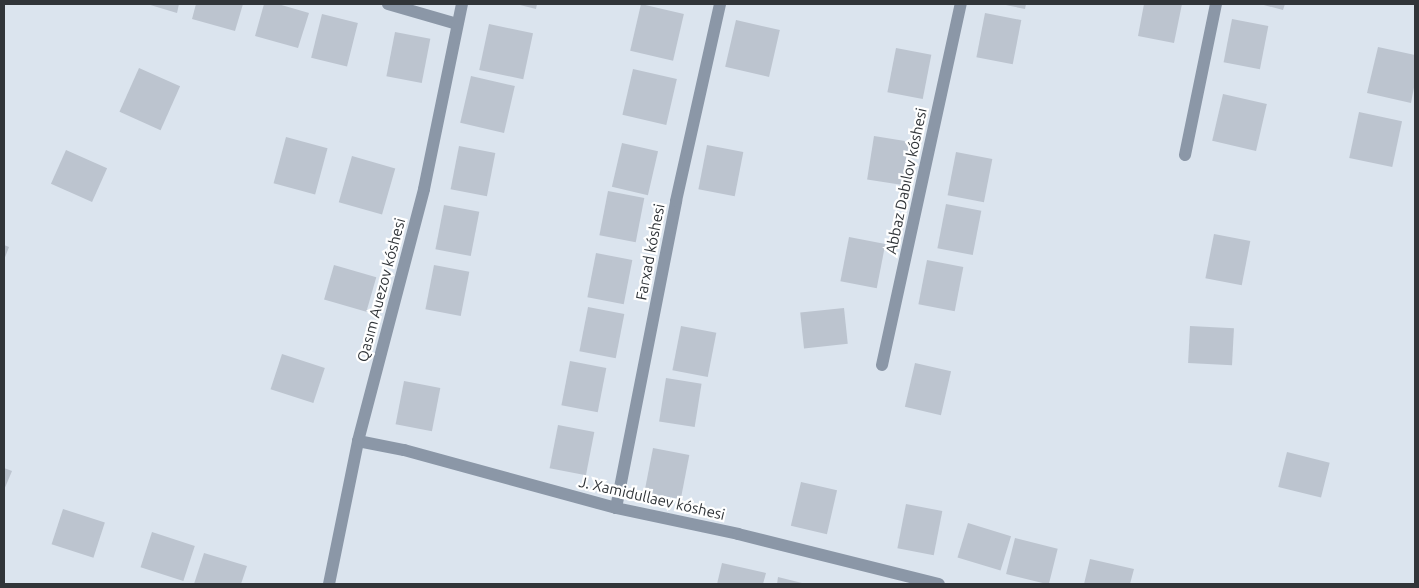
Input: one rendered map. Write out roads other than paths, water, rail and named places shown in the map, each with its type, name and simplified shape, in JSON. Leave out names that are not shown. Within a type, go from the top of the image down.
[{"type":"street","points":[[388,4],[457,24]]},
{"type":"street","name":"Qasım Auezov kóshesi","points":[[329,584],[358,441],[424,190],[462,4]]},
{"type":"street","name":"Farxad kóshesi","points":[[616,508],[676,201],[720,4]]},
{"type":"street","name":"Abbaz Dabılov kóshesi","points":[[882,365],[961,4]]},
{"type":"street","points":[[1185,155],[1216,4]]},
{"type":"street","name":"J. Xamidullaev kóshesi","points":[[358,441],[404,450],[616,508],[738,534],[939,584]]}]
